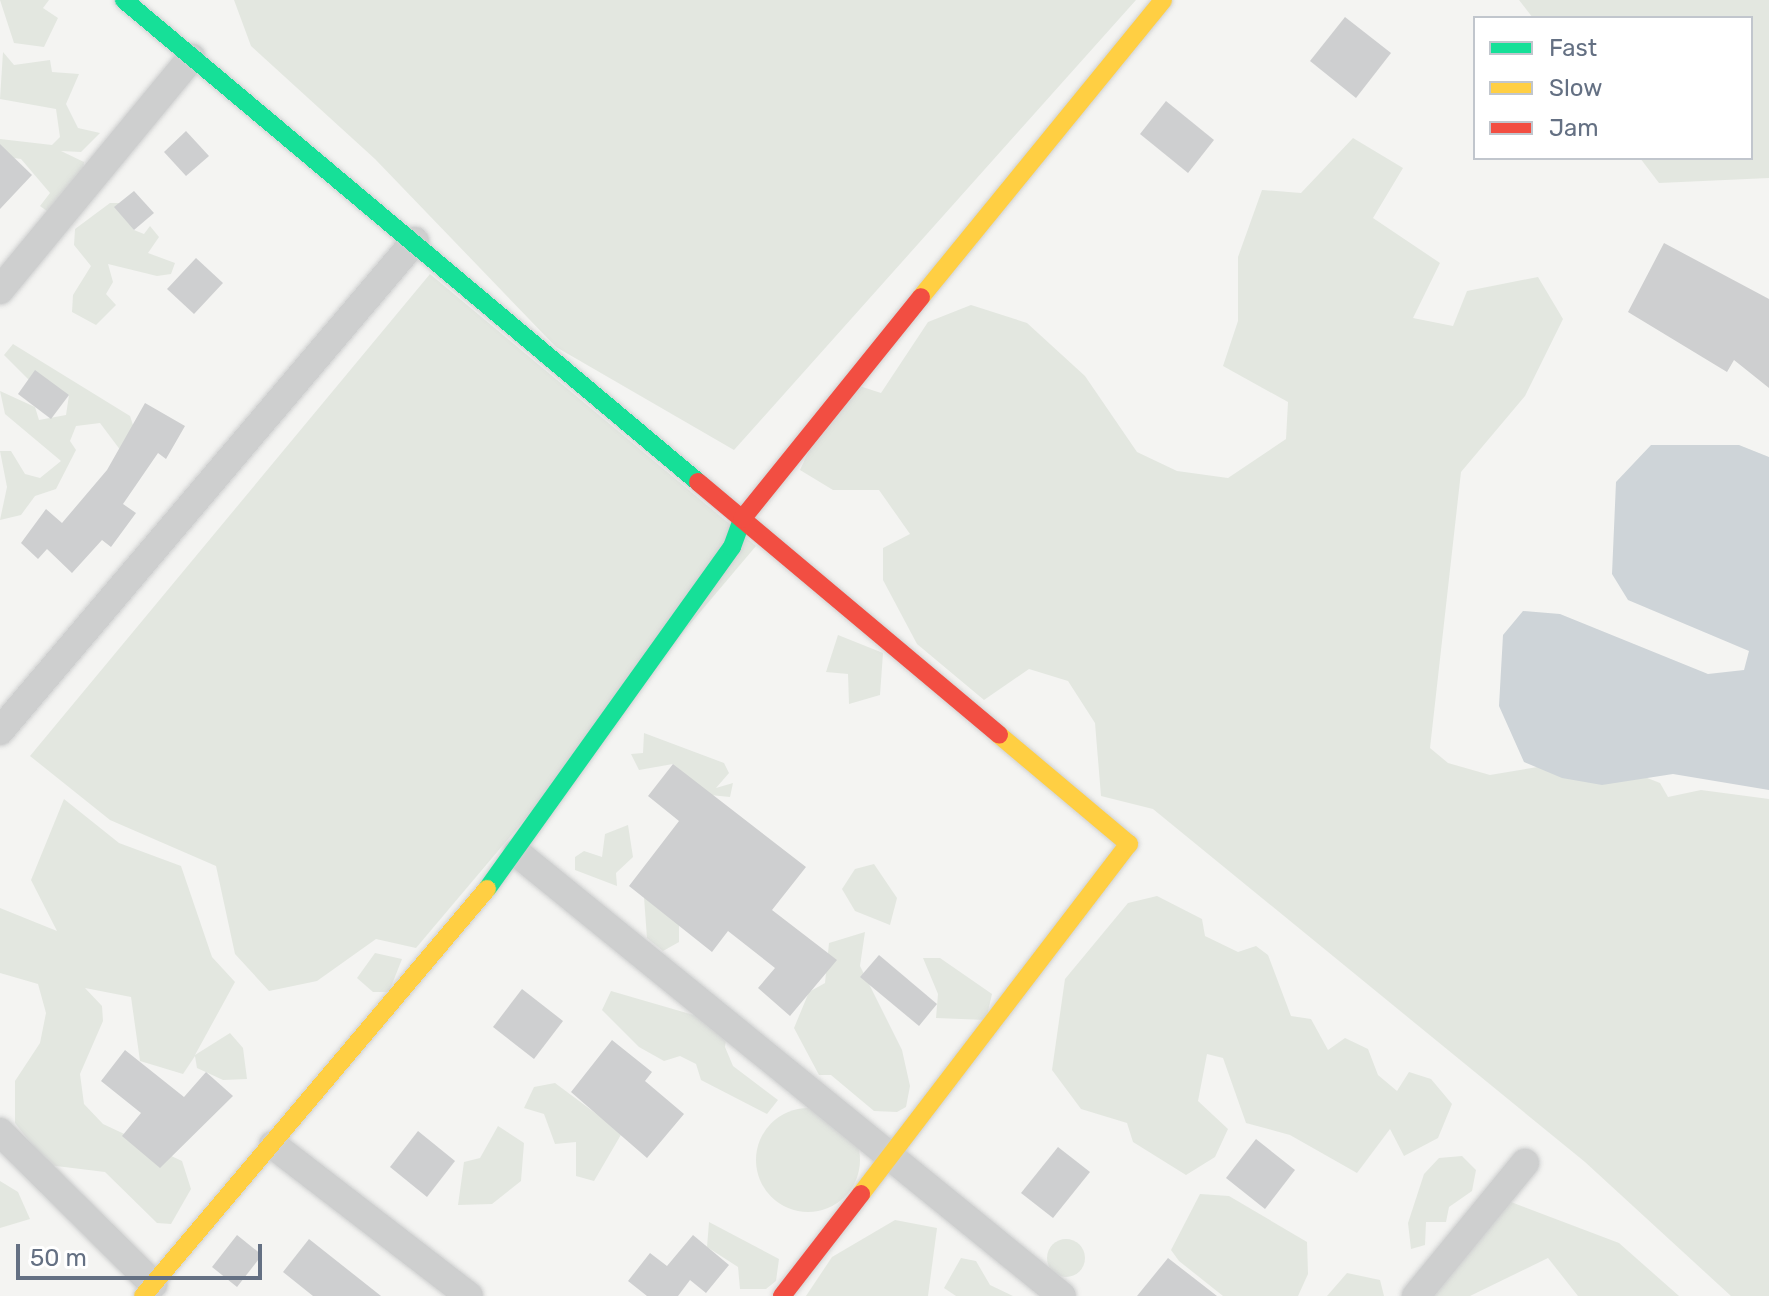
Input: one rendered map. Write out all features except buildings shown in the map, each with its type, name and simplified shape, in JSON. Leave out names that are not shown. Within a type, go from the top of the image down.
[{"type":"street","points":[[124,0],[743,515],[1129,844],[894,1158],[782,1296]]},
{"type":"street","points":[[0,1132],[148,1290],[517,853],[732,547],[743,515],[1163,0]]},
{"type":"street","points":[[0,290],[191,58]]},
{"type":"street","points":[[0,731],[415,241]]},
{"type":"street","points":[[517,853],[1062,1296]]},
{"type":"street","points":[[273,1145],[469,1296]]},
{"type":"street","points":[[1416,1296],[1525,1163]]},
{"type":"shaded area","points":[[0,0],[49,0],[43,8],[58,18],[44,47],[14,43]]},
{"type":"shaded area","points":[[234,0],[1136,0],[734,450],[556,347],[375,159],[251,46]]},
{"type":"shaded area","points":[[1519,0],[1769,0],[1769,178],[1659,183],[1642,160],[1753,160],[1753,16],[1531,16]]},
{"type":"shaded area","points":[[3,52],[14,65],[50,60],[52,72],[79,74],[66,104],[78,128],[100,133],[81,152],[61,151],[84,162],[83,176],[51,214],[40,206],[50,193],[21,159],[0,156],[0,139],[52,145],[60,137],[56,109],[0,99]]},
{"type":"shaded area","points":[[1353,138],[1403,168],[1373,218],[1440,263],[1413,318],[1453,326],[1467,291],[1538,277],[1563,319],[1525,396],[1461,472],[1430,748],[1448,763],[1490,775],[1574,761],[1617,766],[1660,783],[1668,797],[1701,790],[1769,799],[1769,1296],[1731,1296],[1585,1162],[1153,809],[1101,796],[1095,723],[1068,681],[1029,669],[984,700],[917,644],[883,580],[883,548],[910,534],[879,490],[833,490],[800,470],[841,380],[881,393],[928,322],[971,305],[1027,323],[1085,376],[1137,452],[1177,471],[1228,478],[1286,439],[1288,402],[1223,366],[1238,321],[1238,257],[1262,190],[1301,193]]},
{"type":"shaded area","points":[[110,203],[119,203],[134,230],[144,234],[150,226],[159,237],[148,253],[175,263],[171,274],[157,276],[108,264],[113,282],[106,294],[116,305],[96,325],[72,312],[73,295],[91,266],[74,245],[75,229]]},
{"type":"shaded area","points":[[430,274],[756,546],[416,948],[376,939],[317,981],[269,991],[235,954],[216,866],[110,820],[30,756]]},
{"type":"shaded area","points":[[13,344],[130,416],[137,437],[121,451],[100,423],[76,426],[70,441],[76,450],[56,489],[35,496],[21,515],[0,520],[7,487],[0,451],[11,451],[25,474],[40,478],[61,461],[5,414],[0,391],[35,407],[39,420],[66,415],[69,395],[36,387],[4,355]]},
{"type":"shaded area","points":[[1651,445],[1739,445],[1769,457],[1769,790],[1673,774],[1602,785],[1562,778],[1524,762],[1499,706],[1503,635],[1523,611],[1560,614],[1708,674],[1744,670],[1749,651],[1628,600],[1612,574],[1616,482]]},
{"type":"shaded area","points":[[838,635],[883,653],[880,695],[849,704],[848,674],[826,672]]},
{"type":"shaded area","points":[[644,733],[724,763],[729,773],[716,788],[733,783],[730,797],[710,795],[673,764],[639,770],[631,754],[643,753]]},
{"type":"shaded area","points":[[64,799],[119,843],[181,866],[212,957],[235,982],[195,1055],[230,1033],[243,1048],[247,1079],[223,1080],[197,1068],[195,1056],[183,1074],[140,1061],[131,997],[85,988],[102,1006],[103,1021],[80,1074],[84,1104],[103,1124],[182,1161],[191,1189],[171,1224],[157,1223],[105,1172],[48,1165],[15,1123],[15,1081],[40,1043],[46,1013],[38,984],[0,973],[0,908],[57,931],[31,880]]},
{"type":"shaded area","points":[[628,825],[633,857],[616,873],[617,886],[575,870],[575,857],[584,851],[602,857],[605,834]]},
{"type":"shaded area","points":[[874,864],[897,898],[890,925],[855,911],[842,889],[855,869]]},
{"type":"shaded area","points":[[1157,896],[1202,919],[1205,936],[1238,952],[1256,946],[1268,955],[1291,1016],[1311,1019],[1328,1050],[1345,1038],[1368,1049],[1378,1075],[1397,1091],[1409,1072],[1431,1079],[1452,1104],[1438,1138],[1404,1156],[1390,1129],[1357,1173],[1290,1135],[1246,1123],[1223,1058],[1207,1054],[1198,1101],[1228,1129],[1215,1157],[1186,1175],[1133,1142],[1127,1123],[1081,1109],[1052,1070],[1065,979],[1128,903]]},
{"type":"shaded area","points":[[644,897],[679,921],[679,942],[663,951],[647,938]]},
{"type":"shaded area","points":[[865,932],[860,966],[902,1050],[910,1086],[906,1107],[897,1112],[874,1111],[831,1075],[819,1075],[794,1028],[809,992],[825,983],[829,943]]},
{"type":"shaded area","points":[[375,953],[402,959],[389,992],[373,992],[357,978]]},
{"type":"shaded area","points":[[923,958],[940,958],[992,994],[986,1020],[936,1018],[938,994]]},
{"type":"shaded area","points":[[611,991],[728,1025],[725,1047],[733,1066],[778,1100],[767,1114],[701,1080],[696,1064],[680,1056],[664,1061],[639,1047],[602,1010]]},
{"type":"shaded area","points":[[555,1083],[622,1133],[594,1181],[576,1176],[576,1142],[555,1144],[544,1114],[524,1108],[534,1087]]},
{"type":"shaded area","points":[[808,1108],[828,1112],[845,1123],[856,1140],[860,1160],[856,1180],[845,1197],[828,1208],[808,1212],[788,1208],[771,1197],[760,1180],[756,1160],[760,1140],[771,1123],[788,1112]]},
{"type":"shaded area","points":[[498,1126],[524,1143],[521,1181],[492,1204],[458,1205],[464,1162],[480,1158]]},
{"type":"shaded area","points":[[1462,1156],[1476,1170],[1472,1191],[1449,1207],[1446,1222],[1426,1222],[1425,1245],[1411,1249],[1408,1223],[1424,1174],[1439,1158]]},
{"type":"shaded area","points":[[0,1181],[18,1192],[30,1219],[0,1228]]},
{"type":"shaded area","points":[[1200,1194],[1229,1196],[1307,1242],[1308,1274],[1298,1296],[1223,1296],[1179,1261],[1171,1250]]},
{"type":"shaded area","points":[[1511,1202],[1619,1243],[1679,1296],[1578,1296],[1548,1258],[1470,1296],[1430,1296],[1480,1212]]},
{"type":"shaded area","points":[[895,1220],[937,1228],[928,1296],[806,1296],[832,1257]]},
{"type":"shaded area","points":[[709,1222],[779,1259],[776,1281],[766,1289],[740,1289],[738,1267],[707,1247]]},
{"type":"shaded area","points":[[1066,1239],[1079,1245],[1085,1258],[1079,1271],[1066,1277],[1053,1271],[1047,1258],[1053,1245]]},
{"type":"shaded area","points":[[961,1258],[976,1261],[990,1285],[1013,1296],[956,1296],[944,1288]]},
{"type":"shaded area","points":[[1347,1273],[1380,1280],[1384,1296],[1327,1296]]},
{"type":"traffic: fast","points":[[124,0],[698,482]]},
{"type":"traffic: fast","points":[[487,889],[732,547],[742,519]]},
{"type":"traffic: slow","points":[[921,297],[1163,0]]},
{"type":"traffic: slow","points":[[861,1194],[1129,844],[999,735]]},
{"type":"traffic: slow","points":[[143,1296],[487,889]]},
{"type":"traffic: jam","points":[[742,519],[921,297]]},
{"type":"traffic: jam","points":[[698,482],[999,735]]},
{"type":"traffic: jam","points":[[782,1296],[861,1194]]}]
